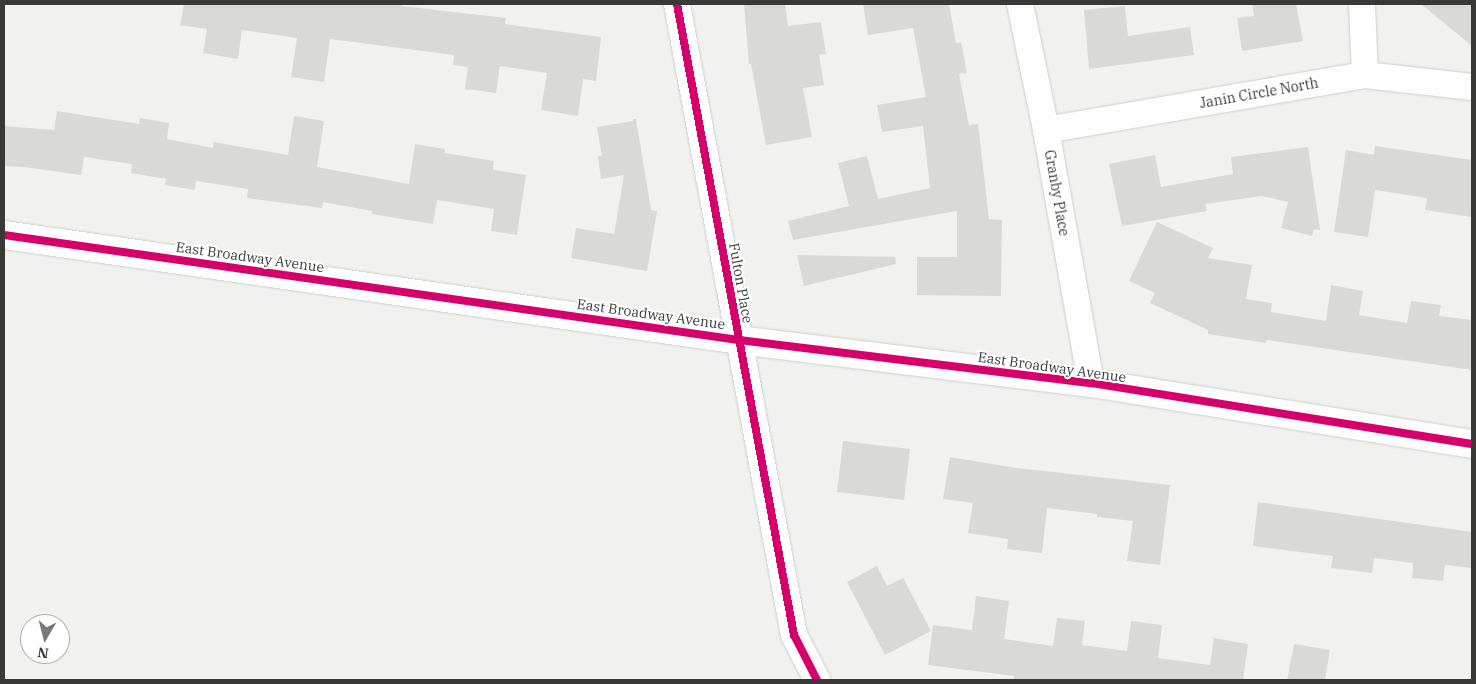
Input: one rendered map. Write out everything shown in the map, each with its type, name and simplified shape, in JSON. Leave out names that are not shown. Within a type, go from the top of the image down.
[{"type":"street","name":"Fulton Place","points":[[677,4],[794,635],[817,680]]},
{"type":"street","name":"Granby Place","points":[[1020,4],[1046,130],[1092,383]]},
{"type":"street","points":[[1362,4],[1365,75]]},
{"type":"street","name":"Janin Circle North","points":[[1046,130],[1365,75],[1472,87]]},
{"type":"street","name":"East Broadway Avenue","points":[[4,235],[738,340],[1092,383],[1472,444]]},
{"type":"building","points":[[184,4],[402,4],[402,6],[506,18],[505,24],[601,37],[596,81],[583,79],[578,116],[541,110],[547,73],[500,66],[496,93],[465,89],[468,67],[453,65],[454,55],[330,39],[324,82],[291,77],[297,38],[242,30],[238,59],[203,53],[207,29],[180,25]]},
{"type":"building","points":[[744,4],[785,4],[788,26],[821,22],[826,54],[819,55],[824,85],[803,88],[812,137],[766,145],[751,64],[749,64]]},
{"type":"building","points":[[863,4],[949,4],[956,43],[961,42],[967,73],[959,74],[969,125],[978,124],[989,219],[1002,220],[1001,296],[917,295],[917,257],[957,257],[957,211],[793,240],[788,221],[849,206],[838,163],[867,156],[878,199],[930,188],[923,126],[882,132],[877,105],[926,97],[913,28],[868,35]]},
{"type":"building","points":[[1252,4],[1296,4],[1303,41],[1242,51],[1237,18],[1254,16]]},
{"type":"building","points":[[1421,4],[1472,4],[1472,46]]},
{"type":"building","points":[[1125,6],[1128,36],[1190,27],[1194,55],[1089,69],[1084,10]]},
{"type":"building","points":[[57,111],[139,124],[140,118],[169,123],[167,139],[213,148],[214,142],[288,155],[294,116],[324,121],[317,167],[409,184],[415,144],[445,149],[445,153],[494,161],[493,170],[526,175],[517,235],[491,231],[494,209],[437,200],[433,224],[372,214],[372,211],[323,202],[322,208],[247,198],[248,189],[196,181],[195,190],[165,185],[166,179],[131,173],[132,164],[84,157],[81,175],[4,166],[4,126],[54,130]]},
{"type":"building","points":[[633,119],[636,119],[651,210],[657,211],[647,271],[571,258],[576,228],[614,234],[624,175],[601,179],[598,156],[602,156],[597,127],[633,121]]},
{"type":"building","points":[[1375,146],[1472,160],[1472,217],[1425,210],[1427,198],[1375,190],[1368,237],[1334,232],[1346,150],[1374,155]]},
{"type":"building","points":[[1308,147],[1320,230],[1314,229],[1312,236],[1281,228],[1288,202],[1262,196],[1205,204],[1207,211],[1122,226],[1109,164],[1155,155],[1161,187],[1233,174],[1231,157]]},
{"type":"building","points":[[1157,222],[1213,248],[1208,258],[1252,265],[1246,299],[1272,303],[1271,312],[1326,321],[1331,285],[1363,291],[1359,315],[1407,323],[1411,301],[1441,305],[1439,316],[1472,320],[1472,370],[1266,340],[1266,343],[1208,334],[1208,330],[1150,303],[1155,293],[1129,281]]},
{"type":"building","points":[[797,255],[895,257],[896,264],[804,286]]},
{"type":"building","points":[[843,441],[910,449],[904,500],[837,492]]},
{"type":"building","points":[[950,457],[1017,468],[1170,485],[1160,565],[1127,561],[1133,521],[1097,517],[1097,514],[1047,508],[1042,553],[1007,549],[1008,539],[968,533],[973,503],[943,499]]},
{"type":"building","points":[[1258,502],[1472,532],[1472,568],[1445,565],[1443,581],[1412,578],[1413,563],[1374,558],[1372,573],[1331,568],[1333,556],[1253,546]]},
{"type":"building","points":[[877,566],[887,586],[903,578],[931,631],[885,655],[847,582]]},
{"type":"building","points":[[976,596],[1009,601],[1004,639],[1053,646],[1057,618],[1085,621],[1082,645],[1127,651],[1131,621],[1162,625],[1158,658],[1210,665],[1214,638],[1248,644],[1243,680],[1014,680],[1014,676],[928,665],[933,625],[972,630]]},
{"type":"building","points":[[1294,644],[1330,650],[1325,680],[1287,680]]},
{"type":"cycle path","points":[[677,4],[794,635],[817,680]]},
{"type":"cycle path","points":[[4,235],[739,340],[1091,383],[1472,444]]}]
